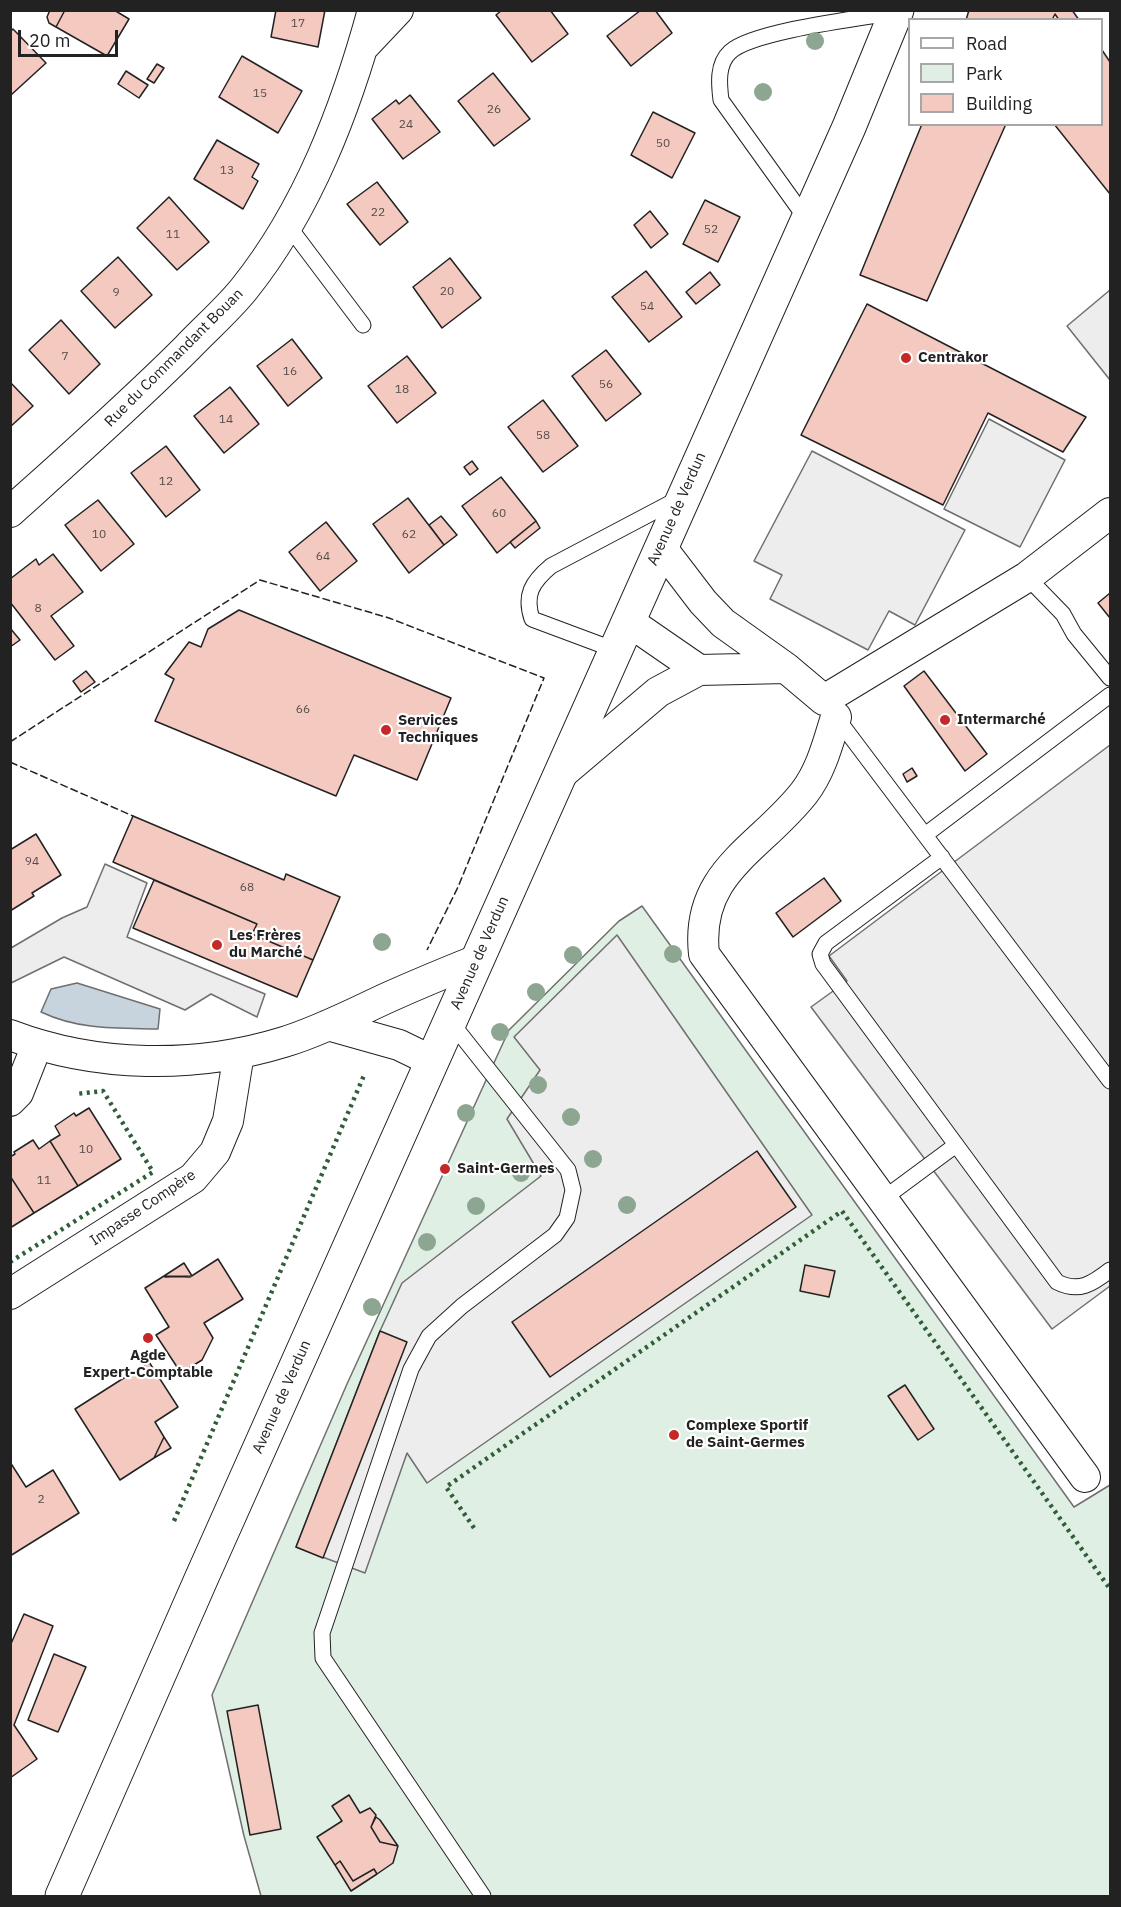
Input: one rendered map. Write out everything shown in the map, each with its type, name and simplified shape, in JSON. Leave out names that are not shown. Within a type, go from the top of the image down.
[{"type":"main road","name":"Avenue de Verdun","points":[[62,1896],[849,127],[897,11]]},
{"type":"street","name":"Rue du Commandant Bouan","points":[[10,512],[141,394],[243,291],[287,224],[330,138],[363,47],[373,10]]},
{"type":"street","name":"Rue du Commandant Bouan","points":[[363,47],[398,10]]},
{"type":"street","points":[[1085,1477],[704,954],[702,931],[705,911],[722,876],[778,822],[805,791],[822,762],[830,708],[1027,577],[1110,513]]},
{"type":"street","points":[[661,546],[703,602],[723,623],[786,668],[830,708]]},
{"type":"street","points":[[621,636],[699,670],[786,668]]},
{"type":"street","points":[[559,776],[657,692],[699,670]]},
{"type":"street","points":[[10,1101],[18,1093],[24,1040],[104,1058],[172,1062],[239,1053],[284,1042],[328,1025],[477,960]]},
{"type":"street","points":[[328,1025],[399,1045],[432,1061]]},
{"type":"street","name":"Impasse Compère","points":[[10,1294],[193,1178],[216,1152],[228,1121],[239,1053]]},
{"type":"lane","points":[[807,220],[721,100],[718,76],[729,52],[753,38],[897,11]]},
{"type":"lane","points":[[287,224],[363,325]]},
{"type":"lane","points":[[621,636],[531,619],[528,606],[529,593],[537,578],[551,566],[683,496]]},
{"type":"lane","points":[[1027,577],[1063,614],[1074,634],[1110,678]]},
{"type":"lane","points":[[925,835],[1110,695]]},
{"type":"lane","points":[[830,708],[1110,1081]]},
{"type":"lane","points":[[942,857],[825,943],[819,954],[823,964],[1057,1282],[1078,1288],[1090,1285],[1110,1270]]},
{"type":"lane","points":[[450,1020],[568,1170],[573,1190],[567,1218],[555,1235],[462,1306],[429,1336],[411,1370],[322,1633],[323,1658],[483,1896]]},
{"type":"lane","points":[[883,1199],[956,1145]]},
{"type":"green space","name":"Complexe Sportif de Saint-Germes","points":[[642,906],[1074,1507],[1110,1485],[1110,1896],[261,1896],[244,1836],[212,1695],[347,1384],[509,1030],[619,921]]},
{"type":"shaded area","points":[[1110,290],[1110,380],[1067,326]]},
{"type":"shaded area","points":[[989,419],[1065,460],[1020,547],[944,509]]},
{"type":"shaded area","points":[[812,451],[965,530],[915,625],[889,611],[868,650],[770,599],[782,575],[754,561]]},
{"type":"shaded area","points":[[1110,745],[1110,1286],[1052,1329],[811,1007],[847,981],[829,956]]},
{"type":"shaded area","points":[[105,864],[147,883],[127,937],[265,994],[257,1017],[211,994],[185,1010],[64,957],[11,983],[11,948],[62,918],[87,907]]},
{"type":"shaded area","points":[[617,935],[812,1215],[427,1483],[407,1453],[365,1573],[296,1547],[380,1331],[402,1283],[541,1176],[507,1119],[540,1070],[514,1037]]},
{"type":"shaded area","points":[[77,983],[160,1009],[158,1029],[84,1025],[41,1012],[51,989]]},
{"type":"building","points":[[50,10],[65,10],[56,27],[49,23],[47,17]]},
{"type":"building","points":[[65,10],[114,10],[129,19],[107,56],[56,27]]},
{"type":"building","points":[[276,10],[325,10],[318,47],[271,37]]},
{"type":"building","points":[[502,10],[550,10],[568,34],[532,62],[496,15]]},
{"type":"building","points":[[641,10],[655,10],[672,33],[631,66],[607,36]]},
{"type":"building","points":[[969,10],[1072,10],[1078,18],[1058,18],[1055,14],[1053,18],[967,18]]},
{"type":"building","points":[[13,29],[46,63],[11,95],[10,32]]},
{"type":"building","points":[[1103,52],[1110,62],[1110,194],[1056,126],[1103,126]]},
{"type":"building","points":[[242,56],[302,91],[278,133],[219,97]]},
{"type":"building","points":[[157,64],[164,68],[154,83],[147,79]]},
{"type":"building","points":[[126,71],[148,85],[139,98],[118,84]]},
{"type":"building","points":[[493,73],[530,119],[494,146],[458,101]]},
{"type":"building","points":[[410,95],[440,132],[403,159],[372,119],[396,100],[399,104]]},
{"type":"building","points":[[653,112],[695,133],[672,178],[631,155]]},
{"type":"building","points":[[921,126],[1005,126],[927,301],[860,275]]},
{"type":"building","points":[[217,140],[259,164],[252,177],[258,181],[243,209],[194,179]]},
{"type":"building","points":[[377,182],[408,222],[380,245],[347,204]]},
{"type":"building","points":[[169,197],[209,242],[177,270],[137,228]]},
{"type":"building","points":[[705,200],[740,217],[718,262],[683,244]]},
{"type":"building","points":[[650,211],[668,234],[651,248],[634,225]]},
{"type":"building","points":[[118,257],[152,295],[115,328],[81,291]]},
{"type":"building","points":[[450,258],[481,298],[442,328],[413,287]]},
{"type":"building","points":[[646,271],[682,317],[649,342],[612,297]]},
{"type":"building","points":[[710,272],[720,285],[696,304],[686,292]]},
{"type":"building","name":"Centrakor","points":[[867,304],[1086,417],[1063,452],[988,413],[943,505],[801,435]]},
{"type":"building","points":[[61,320],[100,364],[69,394],[29,350]]},
{"type":"building","points":[[292,339],[322,378],[288,406],[257,366]]},
{"type":"building","points":[[606,350],[641,394],[606,421],[572,376]]},
{"type":"building","points":[[407,356],[436,393],[397,423],[368,386]]},
{"type":"building","points":[[10,382],[33,406],[10,427]]},
{"type":"building","points":[[230,387],[259,424],[224,453],[194,416]]},
{"type":"building","points":[[543,400],[578,446],[543,472],[508,427]]},
{"type":"building","points":[[166,446],[200,490],[166,517],[131,473]]},
{"type":"building","points":[[472,461],[478,469],[470,475],[464,467]]},
{"type":"building","points":[[501,477],[536,521],[497,553],[462,506]]},
{"type":"building","points":[[408,498],[444,545],[409,573],[373,524]]},
{"type":"building","points":[[98,500],[134,544],[101,571],[65,525]]},
{"type":"building","points":[[441,516],[457,535],[444,545],[429,525]]},
{"type":"building","points":[[536,521],[540,528],[515,548],[510,542]]},
{"type":"building","points":[[326,522],[357,561],[320,591],[289,552]]},
{"type":"building","points":[[53,554],[83,592],[51,616],[74,646],[55,660],[10,602],[10,579],[36,559],[39,565]]},
{"type":"building","points":[[1110,593],[1110,618],[1098,603]]},
{"type":"building","points":[[239,610],[451,698],[417,780],[354,755],[336,796],[155,721],[174,679],[165,674],[189,642],[201,647],[208,629]]},
{"type":"building","points":[[10,628],[20,640],[10,647]]},
{"type":"building","points":[[86,671],[95,682],[81,692],[73,681]]},
{"type":"building","name":"Intermarché","points":[[924,671],[987,754],[965,771],[904,686]]},
{"type":"building","points":[[912,768],[917,776],[907,782],[903,774]]},
{"type":"building","points":[[133,816],[284,880],[286,874],[340,897],[313,960],[252,934],[257,924],[113,862]]},
{"type":"building","points":[[36,834],[61,875],[32,893],[34,896],[10,911],[10,850]]},
{"type":"building","points":[[824,878],[841,901],[793,937],[776,913]]},
{"type":"building","points":[[154,880],[257,924],[252,934],[313,960],[297,997],[133,928]]},
{"type":"building","points":[[89,1108],[121,1159],[78,1186],[50,1141],[60,1135],[55,1126],[74,1113],[76,1116]]},
{"type":"building","points":[[33,1140],[39,1149],[50,1141],[78,1186],[34,1213],[10,1176],[10,1157]]},
{"type":"building","points":[[757,1151],[796,1207],[550,1377],[512,1322]]},
{"type":"building","points":[[10,1176],[34,1213],[10,1228]]},
{"type":"building","points":[[218,1259],[243,1299],[204,1323],[213,1338],[202,1360],[181,1373],[156,1335],[169,1327],[145,1288],[164,1276],[190,1277]]},
{"type":"building","points":[[184,1263],[192,1276],[164,1276]]},
{"type":"building","points":[[805,1265],[835,1271],[829,1297],[800,1291]]},
{"type":"building","points":[[380,1331],[407,1342],[323,1558],[296,1547]]},
{"type":"building","points":[[149,1362],[178,1407],[155,1422],[164,1437],[154,1458],[120,1480],[75,1409]]},
{"type":"building","points":[[905,1385],[934,1429],[918,1440],[888,1396]]},
{"type":"building","points":[[164,1437],[171,1448],[154,1458]]},
{"type":"building","points":[[10,1462],[26,1487],[53,1470],[79,1513],[10,1556]]},
{"type":"building","points":[[24,1614],[53,1626],[14,1725],[37,1759],[10,1778],[10,1646]]},
{"type":"building","points":[[54,1654],[86,1667],[58,1732],[28,1720]]},
{"type":"building","points":[[258,1705],[281,1829],[250,1835],[227,1711]]},
{"type":"building","points":[[349,1795],[360,1813],[370,1808],[376,1815],[371,1827],[380,1842],[398,1846],[393,1863],[377,1874],[374,1869],[353,1881],[340,1861],[335,1865],[317,1837],[342,1821],[332,1806]]},
{"type":"building","points":[[376,1817],[398,1846],[380,1842],[371,1827]]},
{"type":"building","points":[[340,1861],[353,1881],[374,1869],[377,1874],[351,1891],[335,1865]]},
{"type":"hedge","points":[[174,1521],[365,1073]]},
{"type":"hedge","points":[[10,1262],[153,1172],[103,1091],[76,1094]]},
{"type":"hedge","points":[[474,1528],[446,1487],[842,1211],[1110,1589]]},
{"type":"fence","points":[[10,742],[260,580],[389,618],[544,678],[458,887],[427,950]]},
{"type":"fence","points":[[10,762],[133,816]]},
{"type":"place","name":"Centrakor","points":[[906,358]]},
{"type":"place","name":"Intermarché","points":[[945,720]]},
{"type":"place","name":"Services Techniques","points":[[386,730]]},
{"type":"place","name":"Les Frères du Marché","points":[[217,945]]},
{"type":"place","name":"Saint-Germes","points":[[445,1169]]},
{"type":"place","name":"Agde Expert-Comptable","points":[[148,1338]]},
{"type":"place","name":"Complexe Sportif de Saint-Germes","points":[[674,1435]]}]
